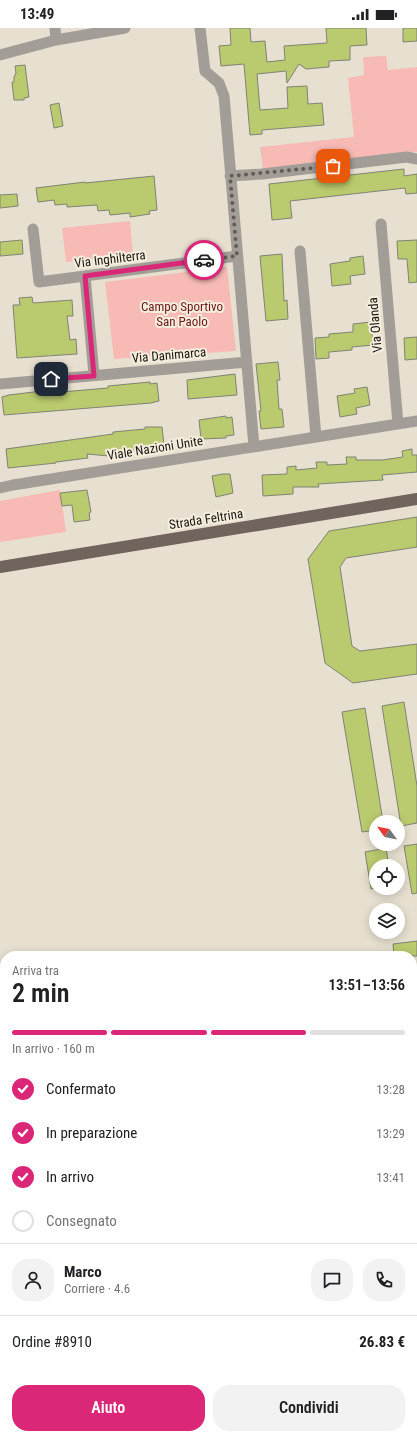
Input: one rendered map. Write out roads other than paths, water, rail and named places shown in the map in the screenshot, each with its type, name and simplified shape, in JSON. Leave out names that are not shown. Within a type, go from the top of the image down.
[{"type":"main road","name":"Strada Feltrina","points":[[0,567],[417,499]]},
{"type":"street","points":[[55,28],[56,40]]},
{"type":"street","points":[[0,55],[56,40],[125,28]]},
{"type":"street","points":[[200,28],[205,71],[219,83],[224,96],[254,446]]},
{"type":"street","points":[[230,176],[262,174],[407,157],[417,158]]},
{"type":"street","name":"Via Olanda","points":[[381,224],[398,424]]},
{"type":"street","name":"Via Inghilterra","points":[[33,228],[39,282],[237,256]]},
{"type":"street","points":[[300,251],[316,437]]},
{"type":"street","points":[[85,276],[94,376]]},
{"type":"street","name":"Via Danimarca","points":[[0,384],[247,364]]},
{"type":"street","name":"Viale Nazioni Unite","points":[[0,488],[417,421]]},
{"type":"park label","name":"Campo Sportivo San Paolo","points":[[182,314]]}]
